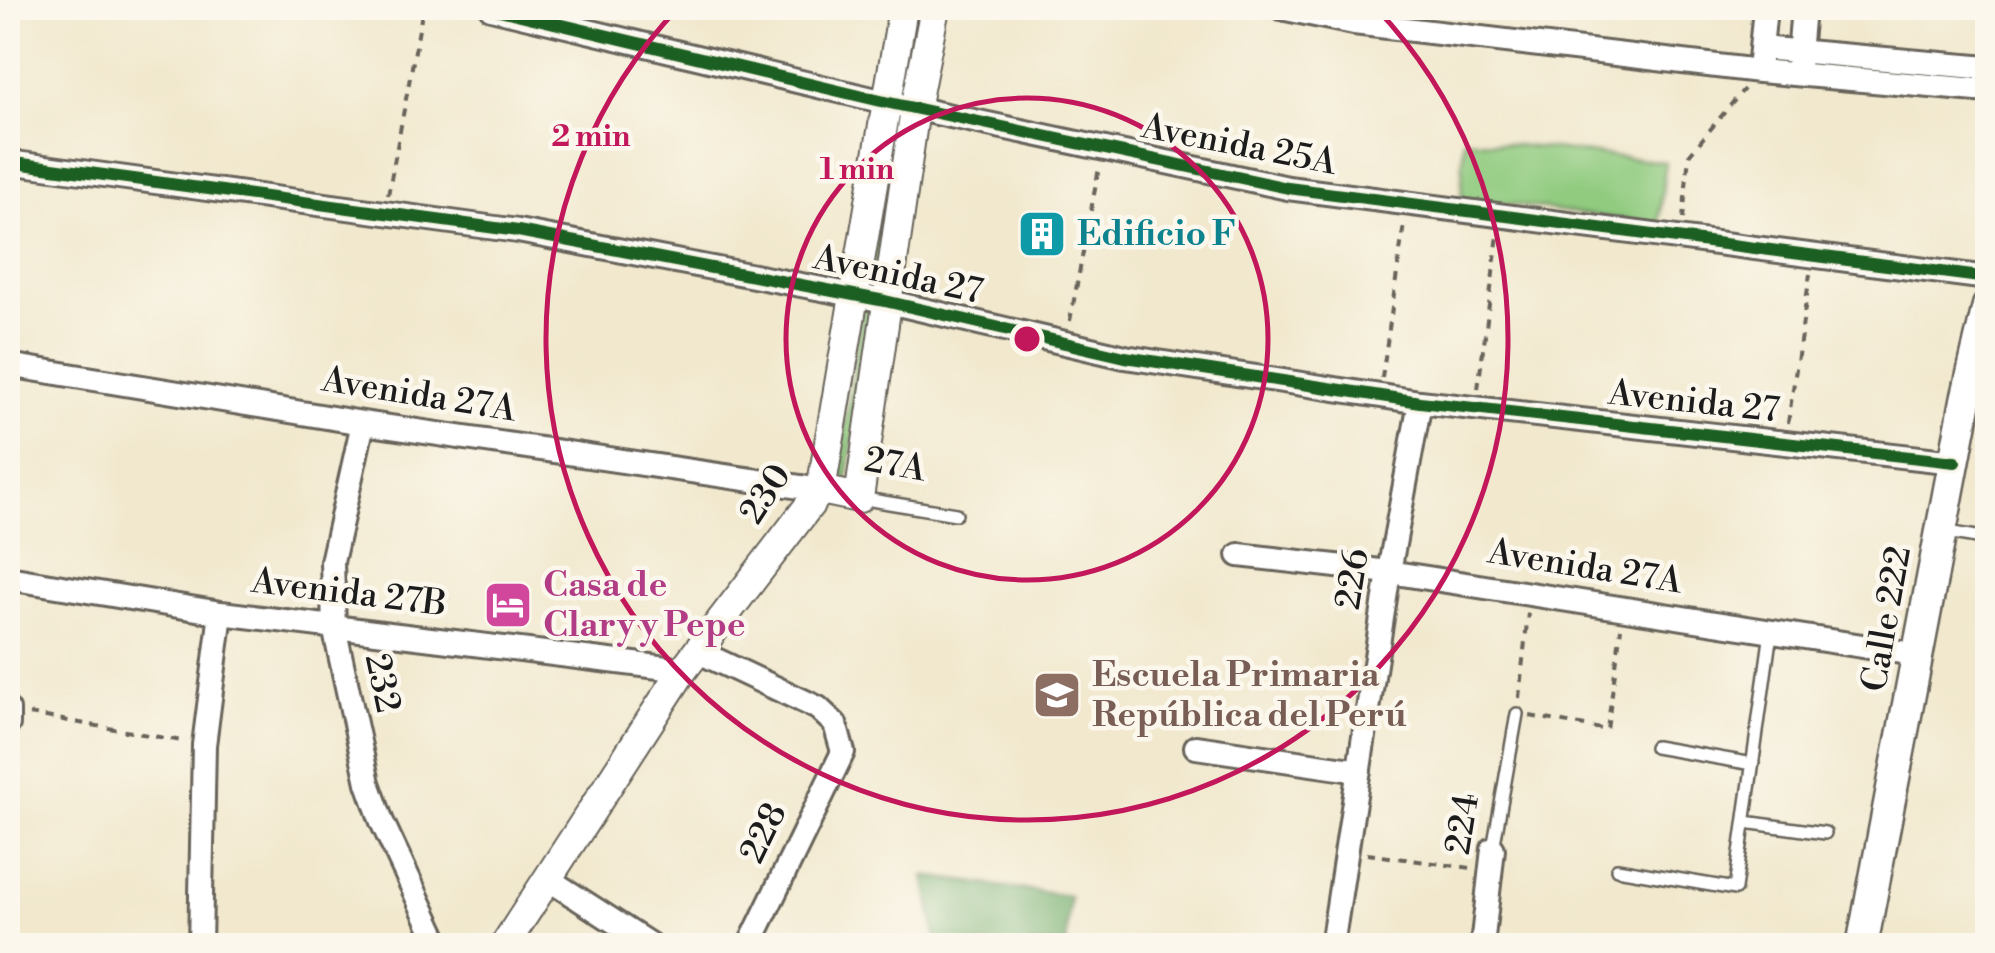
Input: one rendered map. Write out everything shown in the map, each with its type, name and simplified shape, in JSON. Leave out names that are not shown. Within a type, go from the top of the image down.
[{"type":"main road","name":"Calle 222","points":[[1862,946],[1988,306]]},
{"type":"street","name":"Avenida 25A","points":[[490,8],[915,109],[1288,188],[1988,278]]},
{"type":"street","name":"230","points":[[504,946],[690,660],[821,490],[903,8]]},
{"type":"street","points":[[858,498],[915,109],[935,8]]},
{"type":"street","points":[[1281,8],[1354,23],[1760,60],[1988,68]]},
{"type":"street","points":[[1760,60],[1764,8]]},
{"type":"street","points":[[1799,63],[1804,8]]},
{"type":"street","points":[[1799,63],[1988,91]]},
{"type":"street","name":"Avenida 27","points":[[8,162],[518,231],[885,301],[1125,356],[1420,402],[1955,462]]},
{"type":"street","name":"Avenida 27A","points":[[8,365],[821,490]]},
{"type":"street","name":"226","points":[[1332,946],[1389,572],[1420,402]]},
{"type":"street","name":"232","points":[[363,422],[332,562],[334,626],[368,783],[440,946]]},
{"type":"street","name":"27A","points":[[821,490],[858,498]]},
{"type":"street","name":"Avenida 27A","points":[[1240,555],[1389,572],[1920,655]]},
{"type":"street","name":"Avenida 27B","points":[[8,578],[221,613],[690,660],[818,708],[834,724],[843,752]]},
{"type":"street","points":[[200,946],[204,745],[221,613]]},
{"type":"street","points":[[1196,747],[1359,771]]},
{"type":"street","name":"228","points":[[748,946],[843,752]]},
{"type":"street","name":"224","points":[[1482,946],[1492,860]]},
{"type":"street","points":[[548,879],[652,946]]},
{"type":"lane","name":"27A","points":[[858,498],[956,514]]},
{"type":"lane","points":[[1942,531],[1988,539]]},
{"type":"lane","points":[[1617,869],[1735,889],[1771,632]]},
{"type":"lane","name":"224","points":[[1492,860],[1517,714]]},
{"type":"lane","points":[[1655,747],[1753,764]]},
{"type":"lane","points":[[1744,822],[1824,834]]},
{"type":"path","points":[[384,212],[423,8]]},
{"type":"path","points":[[1682,239],[1689,155],[1760,60]]},
{"type":"path","points":[[1065,343],[1102,148]]},
{"type":"path","points":[[1380,395],[1407,204]]},
{"type":"path","points":[[1475,408],[1500,217]]},
{"type":"path","points":[[1785,442],[1812,254]]},
{"type":"path","points":[[1530,594],[1517,714],[1607,730],[1624,608]]},
{"type":"path","points":[[8,715],[204,745]]},
{"type":"path","points":[[1346,851],[1492,860]]},
{"type":"green space","points":[[894,115],[902,117],[879,285],[871,288],[867,283]]},
{"type":"green space","points":[[1464,139],[1665,162],[1659,224],[1461,198]]},
{"type":"green space","points":[[862,308],[874,311],[847,478],[840,481]]},
{"type":"green space","points":[[925,876],[1070,896],[1066,945],[937,945]]},
{"type":"cycle path","points":[[491,8],[885,102],[1288,188],[1988,278]]},
{"type":"cycle path","points":[[8,162],[518,231],[885,301],[1125,357],[1420,402],[1955,462]]},
{"type":"place","name":"Edificio F","points":[[1042,234]]},
{"type":"place","name":"Casa de Clary y Pepe","points":[[508,605]]},
{"type":"place","name":"Escuela Primaria República del Perú","points":[[1057,695]]}]
